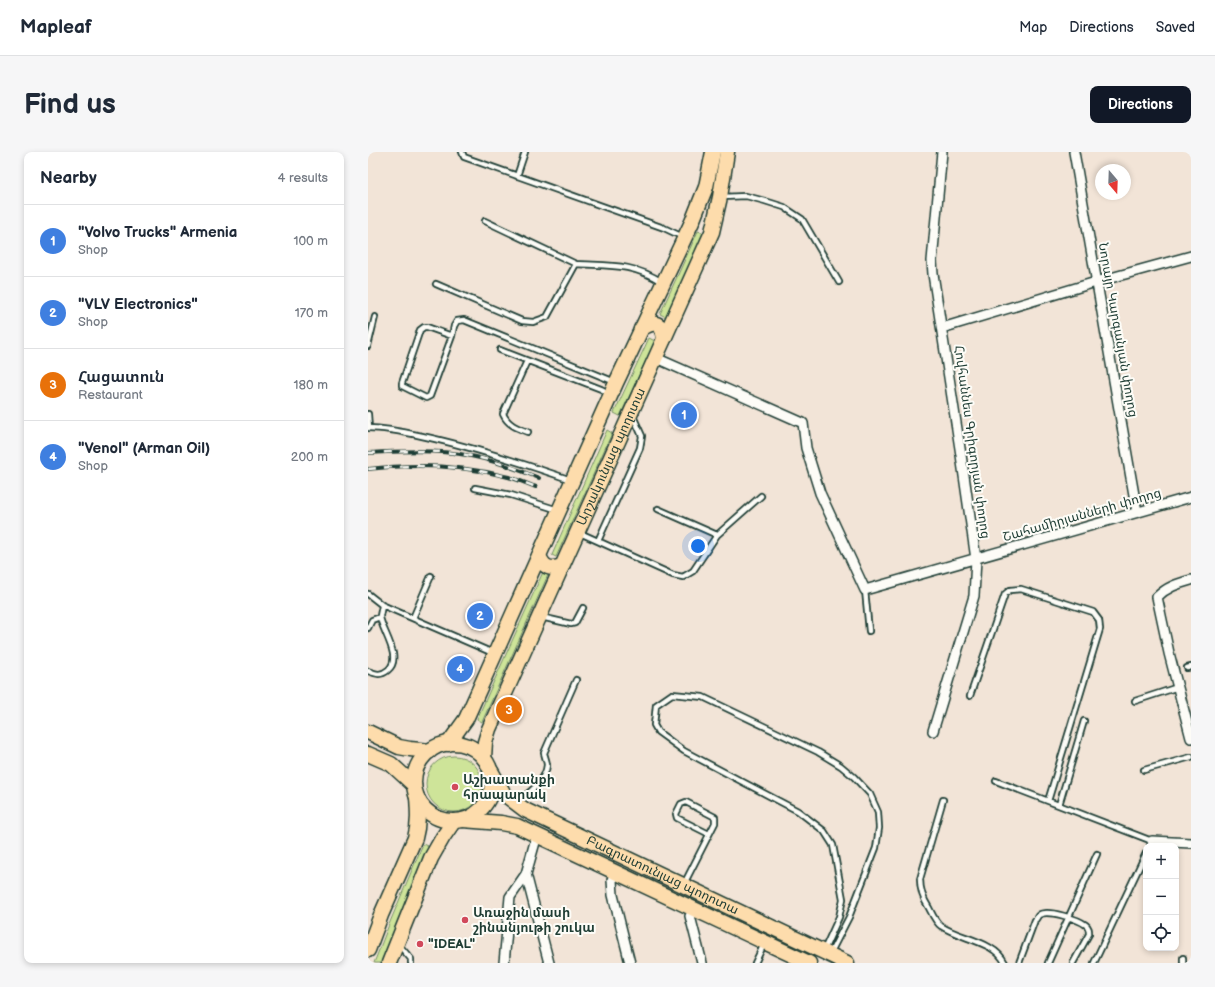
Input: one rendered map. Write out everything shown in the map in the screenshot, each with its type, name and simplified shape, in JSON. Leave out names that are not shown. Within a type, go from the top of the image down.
[{"type":"main road","name":"Արշակունյաց պողոտա","points":[[448,744],[466,719],[613,388],[685,238],[706,187],[713,152]]},
{"type":"main road","name":"Արշակունյաց պողոտա","points":[[484,758],[485,742],[489,729],[712,232],[720,197],[727,152]]},
{"type":"main road","points":[[692,222],[702,219],[710,225],[712,232]]},
{"type":"main road","points":[[641,329],[652,323],[657,324],[663,331],[664,340]]},
{"type":"main road","points":[[539,556],[542,563],[548,568],[562,566]]},
{"type":"main road","points":[[368,732],[399,747],[430,751]]},
{"type":"main road","points":[[368,754],[391,764],[415,790],[421,803],[427,811],[435,817],[444,820],[459,820],[475,815],[484,806],[490,796],[492,784],[491,771],[484,758],[477,751],[468,746],[458,744],[439,746],[430,751],[423,758],[415,775],[415,790],[418,812],[418,830],[368,950]]},
{"type":"main road","name":"Բագրատունյաց պողոտա","points":[[491,771],[504,794],[525,810],[847,963]]},
{"type":"main road","points":[[389,963],[431,858],[440,842],[459,820]]},
{"type":"main road","name":"Բագրատունյաց պողոտա","points":[[459,820],[501,823],[517,826],[809,963]]},
{"type":"street","name":"Հովհաննես Գրիգորյան փողոց","points":[[932,730],[974,596],[976,559],[933,274],[932,261],[942,152]]},
{"type":"street","name":"Նորայր Կարգանյան փողոց","points":[[1074,152],[1136,512]]},
{"type":"street","points":[[942,328],[1096,282],[1191,256]]},
{"type":"street","points":[[656,358],[803,423],[806,448],[820,493],[865,590]]},
{"type":"street","name":"Շահամիրյանների փողոց","points":[[865,590],[1191,497]]},
{"type":"street","points":[[1191,580],[1174,585],[1164,590],[1157,597],[1191,738]]},
{"type":"street","points":[[504,963],[510,897],[526,874],[538,835]]},
{"type":"street","points":[[1179,843],[1191,843]]},
{"type":"street","points":[[615,872],[612,880],[613,895],[630,963]]},
{"type":"street","points":[[526,874],[549,963]]},
{"type":"street","points":[[695,909],[690,916],[702,963]]},
{"type":"lane","points":[[462,152],[464,157],[664,228],[685,238]]},
{"type":"lane","points":[[517,176],[525,152]]},
{"type":"lane","points":[[720,197],[746,196],[766,201],[784,207],[802,219],[839,282]]},
{"type":"lane","points":[[485,221],[576,264],[625,266],[647,273],[663,282]]},
{"type":"lane","points":[[436,284],[522,321],[533,322],[547,317],[576,264]]},
{"type":"lane","points":[[368,346],[374,317]]},
{"type":"lane","points":[[452,336],[427,327],[420,330],[402,386],[426,398],[430,396],[452,336],[454,326],[458,322],[464,320],[613,388]]},
{"type":"lane","points":[[500,350],[601,389],[613,388]]},
{"type":"lane","points":[[527,361],[503,414],[506,420],[514,427],[528,432]]},
{"type":"lane","points":[[598,541],[640,448],[642,436],[631,412]]},
{"type":"lane","points":[[368,414],[369,428],[383,428],[438,440],[515,460],[573,481]]},
{"type":"lane","points":[[474,488],[511,496],[559,510]]},
{"type":"lane","points":[[578,532],[673,576],[683,577],[693,571],[716,536],[761,496]]},
{"type":"lane","points":[[658,509],[716,536]]},
{"type":"lane","points":[[413,618],[431,576]]},
{"type":"lane","points":[[970,696],[1005,594],[1010,590],[1021,589],[1093,612],[1099,620],[1100,629],[1048,801]]},
{"type":"lane","points":[[865,590],[869,631]]},
{"type":"lane","points":[[368,594],[382,604],[495,654]]},
{"type":"lane","points":[[368,671],[376,674],[384,674],[390,669],[394,657],[392,647],[380,617],[382,604]]},
{"type":"lane","points":[[540,617],[571,624],[575,623],[583,608]]},
{"type":"lane","points":[[368,628],[372,620],[380,617]]},
{"type":"lane","points":[[514,802],[525,796],[540,782],[547,765],[544,753],[576,680]]},
{"type":"lane","points":[[1135,701],[1178,687]]},
{"type":"lane","points":[[672,694],[702,697],[818,752],[841,766],[870,794],[878,812],[880,828],[876,848],[849,917],[826,953],[839,917],[843,899],[833,845],[824,831],[798,811],[684,751],[658,732],[654,725],[656,705],[672,694]]},
{"type":"lane","points":[[1058,805],[1084,721]]},
{"type":"lane","points":[[1144,770],[1191,757]]},
{"type":"lane","points":[[996,781],[1151,843]]},
{"type":"lane","points":[[943,800],[920,879],[920,888],[926,902],[940,926],[995,950],[1005,963]]},
{"type":"lane","points":[[683,885],[715,823],[715,817],[686,802],[681,804],[676,814],[677,818],[709,834]]},
{"type":"lane","points":[[1048,963],[1097,854]]},
{"type":"lane","points":[[1094,963],[1143,859]]},
{"type":"lane","points":[[1018,963],[1035,920],[1039,915],[1046,913],[1068,917],[1086,925],[1088,928],[1089,934],[1073,963]]},
{"type":"lane","points":[[397,942],[411,959],[411,963]]},
{"type":"lane","points":[[755,963],[765,942]]},
{"type":"green space","points":[[698,231],[704,233],[666,317],[660,314]]},
{"type":"green space","points":[[649,338],[655,341],[620,416],[614,413]]},
{"type":"green space","points":[[607,430],[612,433],[556,557],[552,555]]},
{"type":"green space","points":[[543,572],[548,575],[482,722],[477,719]]},
{"type":"green space","points":[[454,756],[469,761],[477,769],[482,784],[477,799],[469,807],[454,812],[439,807],[431,799],[426,784],[431,769],[439,761]]},
{"type":"green space","points":[[423,844],[429,847],[381,963],[374,963],[390,922]]},
{"type":"railway","points":[[368,453],[405,451],[455,453],[492,461],[539,478]]},
{"type":"railway","points":[[368,469],[402,466],[436,466],[487,472],[516,479],[536,487]]},
{"type":"place","name":"\"Volvo Trucks\" Armenia","points":[[684,415]]},
{"type":"place","name":"\"VLV Electronics\"","points":[[480,616]]},
{"type":"place","name":"\"Venol\" (Arman Oil)","points":[[460,669]]},
{"type":"place","name":"Հացատուն","points":[[509,710]]},
{"type":"place","name":"Աշխատանքի հրապարակ","points":[[455,787]]},
{"type":"place","name":"Առաջին մասի շինանյութի շուկա","points":[[465,920]]},
{"type":"place","name":"\"IDEAL\"","points":[[420,944]]}]
